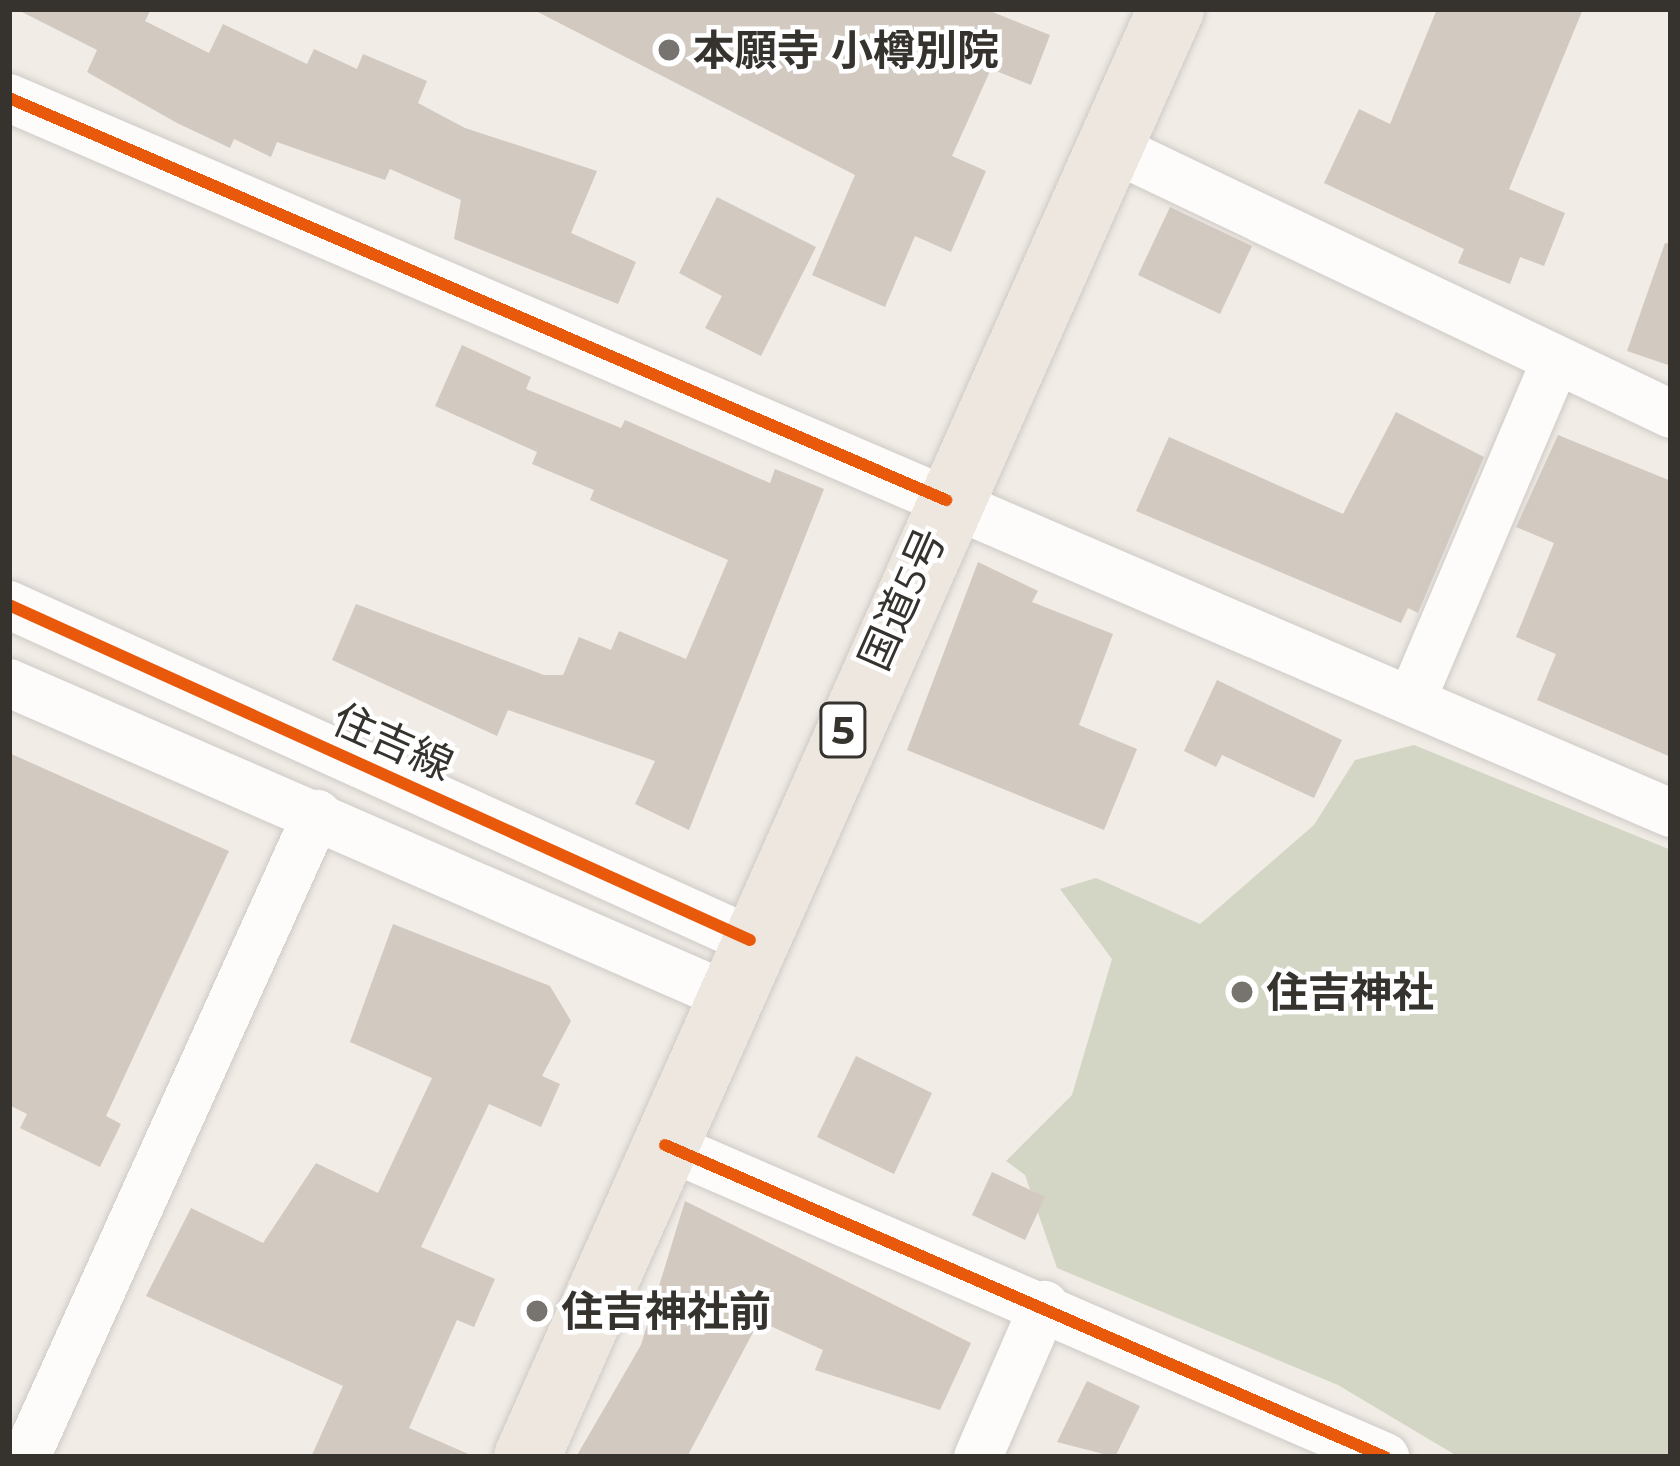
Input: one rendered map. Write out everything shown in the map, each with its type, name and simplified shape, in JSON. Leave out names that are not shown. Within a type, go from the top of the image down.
[{"type":"highway","name":"国道5号","points":[[527,1457],[738,967],[1171,9]]},
{"type":"street","points":[[9,98],[1671,813]]},
{"type":"street","points":[[1109,146],[1671,414]]},
{"type":"street","points":[[1412,699],[1556,362]]},
{"type":"street","name":"住吉線","points":[[9,605],[738,967]]},
{"type":"street","points":[[9,683],[316,814],[738,967]]},
{"type":"street","points":[[26,1457],[316,814]]},
{"type":"street","points":[[665,1144],[1385,1457]]},
{"type":"street","points":[[978,1457],[1044,1305]]},
{"type":"green space","name":"住吉神社","points":[[1414,745],[1671,850],[1671,1457],[1457,1456],[1338,1385],[1057,1268],[1025,1175],[1006,1161],[1072,1095],[1112,959],[1060,889],[1096,878],[1200,924],[1314,825],[1355,760]]},
{"type":"building","points":[[16,9],[151,9],[145,21],[209,53],[223,24],[307,64],[314,49],[357,69],[363,54],[427,81],[418,103],[465,128],[597,171],[571,233],[636,262],[618,304],[454,239],[461,200],[390,169],[385,180],[277,142],[271,157],[234,139],[230,148],[177,123],[87,72],[97,50]]},
{"type":"building","points":[[532,9],[985,9],[1050,35],[1031,85],[991,69],[952,156],[986,171],[951,252],[915,236],[885,307],[812,275],[855,175]]},
{"type":"building","points":[[1437,9],[1583,9],[1509,189],[1565,213],[1544,266],[1520,257],[1510,284],[1458,263],[1464,249],[1324,183],[1359,109],[1390,124]]},
{"type":"building","points":[[717,197],[816,247],[761,356],[705,328],[722,296],[679,273]]},
{"type":"building","points":[[1170,207],[1252,246],[1220,314],[1138,275]]},
{"type":"building","points":[[1665,243],[1671,244],[1671,366],[1627,351]]},
{"type":"building","points":[[462,345],[531,377],[526,389],[621,428],[625,420],[770,483],[775,469],[824,489],[689,830],[635,804],[655,761],[508,710],[497,736],[332,660],[356,604],[544,675],[563,675],[579,637],[611,650],[619,631],[686,659],[728,560],[590,500],[594,490],[532,464],[537,452],[435,406]]},
{"type":"building","points":[[1396,412],[1484,457],[1418,613],[1408,608],[1401,623],[1136,511],[1169,437],[1343,514]]},
{"type":"building","points":[[1558,435],[1671,481],[1671,757],[1537,700],[1556,654],[1516,637],[1554,543],[1516,527]]},
{"type":"building","points":[[978,562],[1038,591],[1032,602],[1113,634],[1079,725],[1137,749],[1104,830],[907,750]]},
{"type":"building","points":[[1217,680],[1342,740],[1314,798],[1222,755],[1216,767],[1184,751]]},
{"type":"building","points":[[9,753],[229,851],[106,1116],[121,1124],[100,1167],[20,1128],[27,1114],[9,1105]]},
{"type":"building","points":[[393,924],[550,986],[571,1021],[542,1076],[560,1084],[541,1127],[489,1104],[421,1247],[495,1279],[474,1327],[457,1320],[409,1428],[475,1457],[311,1457],[343,1386],[146,1296],[191,1208],[263,1243],[316,1163],[378,1193],[432,1078],[350,1042]]},
{"type":"building","points":[[856,1056],[932,1093],[894,1174],[817,1137]]},
{"type":"building","points":[[992,1172],[1045,1197],[1025,1240],[972,1215]]},
{"type":"building","points":[[685,1201],[971,1343],[940,1410],[815,1370],[823,1350],[759,1321],[687,1457],[576,1457],[641,1345]]},
{"type":"building","points":[[1087,1381],[1140,1406],[1115,1457],[1057,1442]]},
{"type":"cycle path","points":[[9,98],[946,500]]},
{"type":"cycle path","points":[[9,605],[750,940]]},
{"type":"cycle path","points":[[665,1145],[1385,1457]]},
{"type":"place","name":"本願寺 小樽別院","points":[[669,50]]},
{"type":"place","name":"住吉神社","points":[[1242,992]]},
{"type":"place","name":"住吉神社前","points":[[537,1311]]}]
